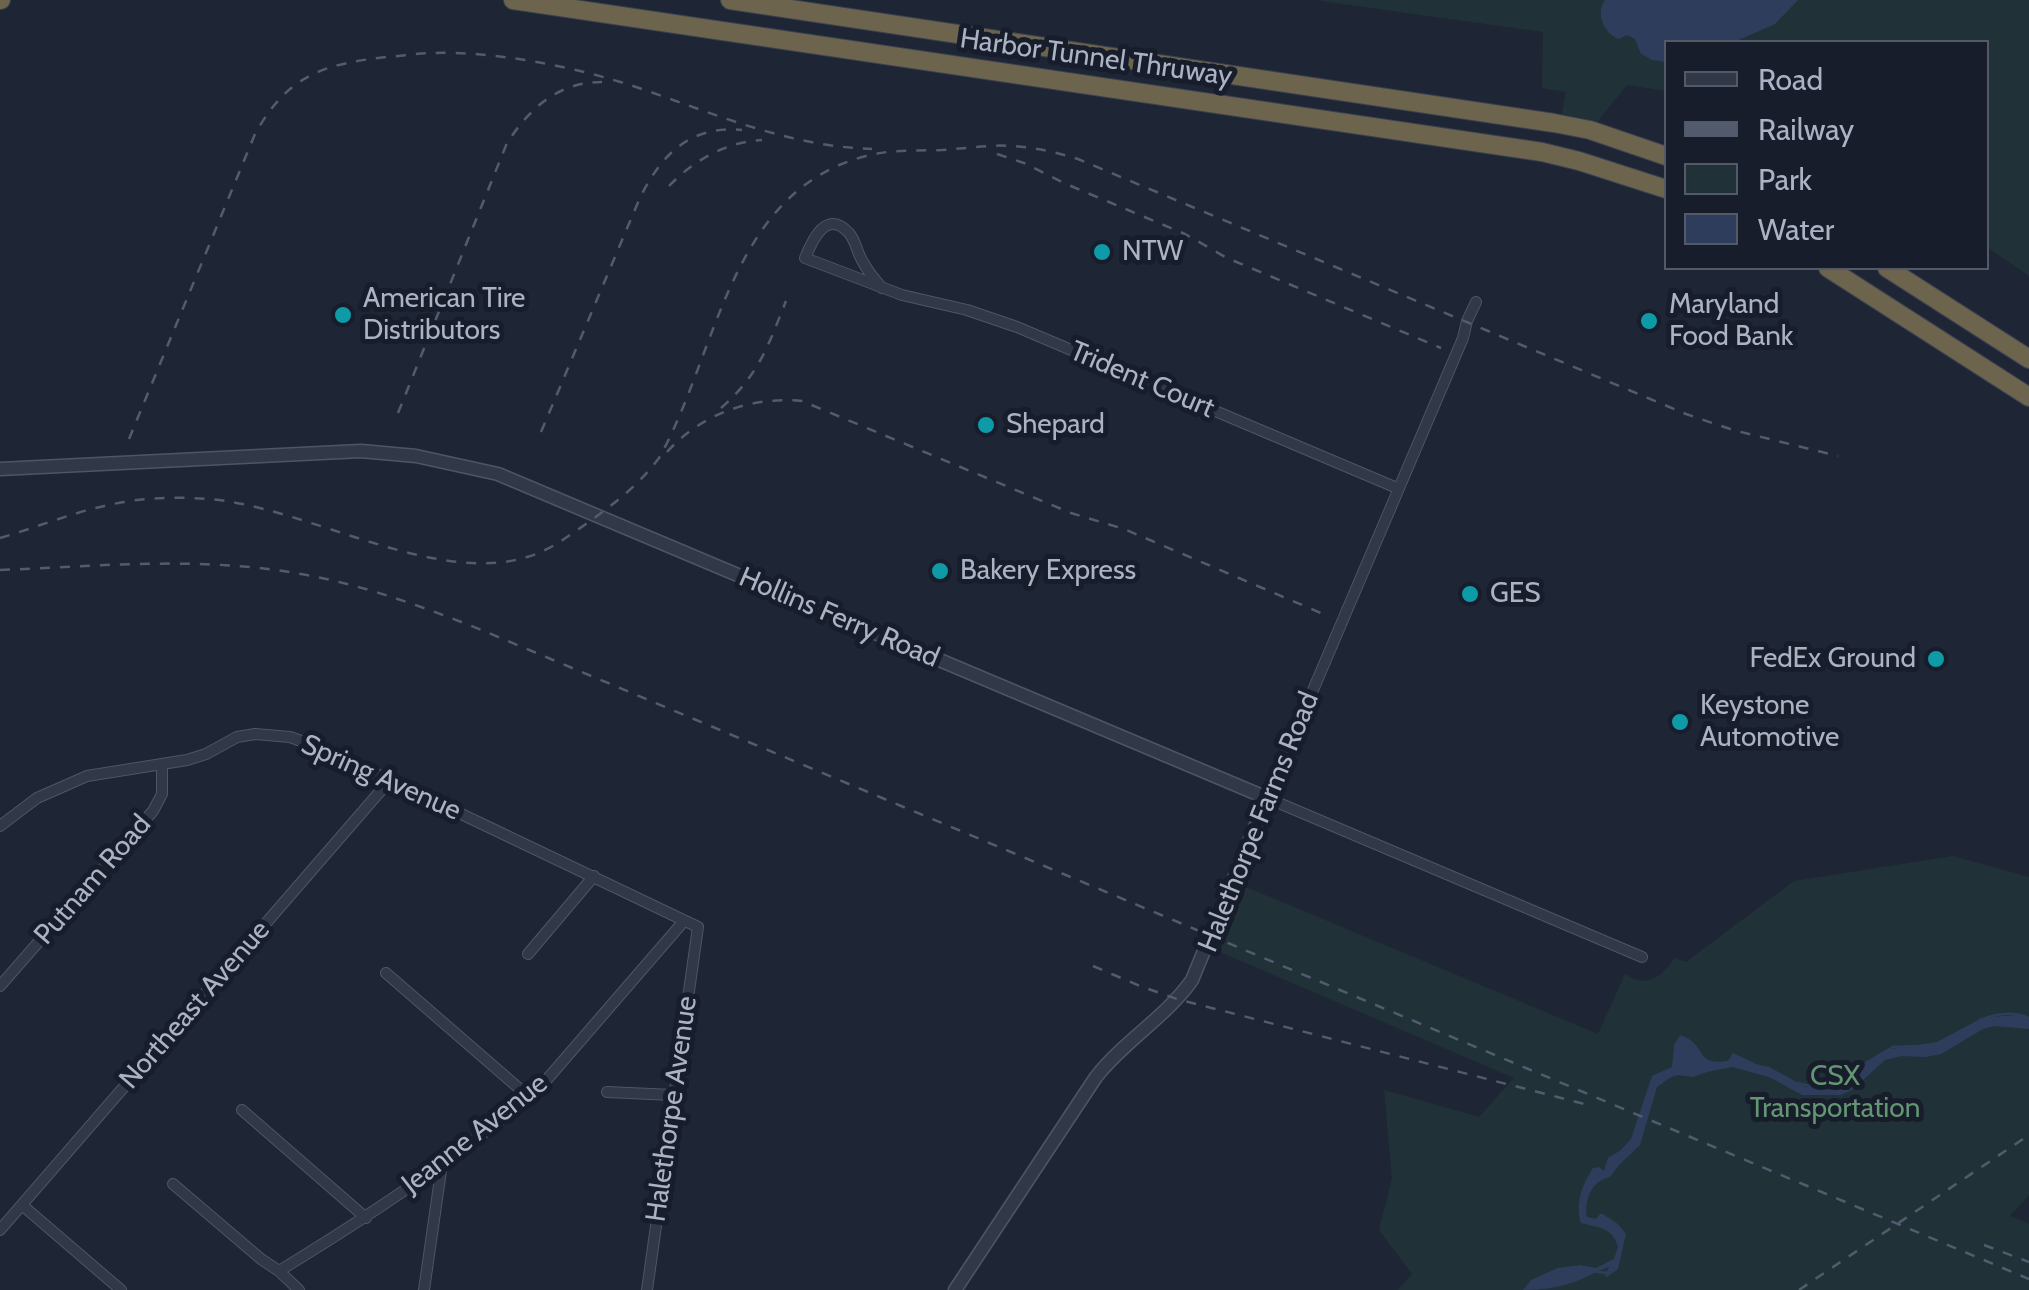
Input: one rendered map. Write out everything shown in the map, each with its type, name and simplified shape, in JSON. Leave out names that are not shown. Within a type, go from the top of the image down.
[{"type":"highway","name":"Harbor Tunnel Thruway","points":[[513,0],[1542,152],[1664,188]]},
{"type":"highway","name":"Harbor Tunnel Thruway","points":[[730,0],[1554,122],[1664,155]]},
{"type":"highway","points":[[1831,270],[2029,397]]},
{"type":"highway","points":[[1890,270],[2029,359]]},
{"type":"street","name":"Trident Court","points":[[882,288],[866,268],[848,233],[834,225],[820,230],[805,258],[882,288],[968,310],[1016,328],[1397,488]]},
{"type":"street","name":"Halethorpe Farms Road","points":[[956,1290],[1096,1077],[1192,980],[1476,302]]},
{"type":"street","name":"Hollins Ferry Road","points":[[0,468],[361,451],[416,456],[498,474],[1642,958]]},
{"type":"street","name":"Spring Avenue","points":[[0,826],[36,798],[87,776],[206,754],[237,737],[272,735],[312,744],[698,927]]},
{"type":"street","name":"Putnam Road","points":[[0,986],[152,811],[162,794],[162,764]]},
{"type":"street","name":"Northeast Avenue","points":[[0,1230],[390,780]]},
{"type":"street","points":[[528,954],[594,876]]},
{"type":"street","name":"Jeanne Avenue","points":[[279,1271],[366,1218],[529,1097],[684,921]]},
{"type":"street","name":"Halethorpe Avenue","points":[[647,1290],[698,927]]},
{"type":"street","points":[[386,973],[529,1097]]},
{"type":"street","points":[[607,1092],[674,1095]]},
{"type":"street","points":[[242,1110],[366,1218]]},
{"type":"street","points":[[424,1290],[442,1164]]},
{"type":"street","points":[[174,1184],[299,1290]]},
{"type":"street","points":[[22,1205],[121,1290]]},
{"type":"green space","points":[[1314,0],[2029,0],[2029,276],[1989,248],[1989,40],[1664,40],[1664,91],[1627,85],[1598,121],[1562,114],[1566,92],[1542,88],[1543,32]]},
{"type":"green space","name":"CSX Transportation","points":[[1953,856],[2029,877],[2029,1195],[2010,1216],[2029,1224],[2029,1290],[1398,1290],[1412,1274],[1379,1230],[1392,1179],[1384,1090],[1479,1117],[1514,1078],[1220,952],[1246,887],[1598,1034],[1625,974],[1647,981],[1664,971],[1674,958],[1686,962],[1794,881]]},
{"type":"water","points":[[1605,0],[1798,0],[1775,24],[1739,40],[1664,40],[1664,62],[1641,54],[1635,39],[1627,35],[1619,39],[1609,33],[1601,17]]},
{"type":"water","points":[[2029,1017],[2029,1029],[1994,1026],[1941,1054],[1885,1060],[1841,1095],[1802,1095],[1769,1077],[1732,1067],[1693,1077],[1671,1077],[1657,1087],[1640,1145],[1610,1177],[1594,1187],[1588,1198],[1587,1217],[1596,1219],[1603,1214],[1626,1234],[1618,1269],[1607,1277],[1609,1267],[1566,1285],[1523,1290],[1531,1280],[1558,1268],[1596,1268],[1614,1259],[1618,1247],[1612,1235],[1581,1223],[1581,1195],[1593,1168],[1604,1171],[1608,1158],[1631,1139],[1652,1076],[1672,1067],[1674,1045],[1680,1035],[1710,1060],[1728,1061],[1733,1053],[1806,1087],[1839,1087],[1864,1063],[1885,1050],[1937,1042],[1982,1018]]},
{"type":"waterway","points":[[1980,1020],[2004,1014],[2029,1018]]},
{"type":"waterway","points":[[1888,1050],[1915,1046]]},
{"type":"waterway","points":[[1832,1087],[1847,1082]]},
{"type":"waterway","points":[[1797,1083],[1819,1088]]},
{"type":"waterway","points":[[1591,1271],[1607,1273],[1611,1268]]},
{"type":"railway","points":[[129,439],[255,134],[294,86],[326,69],[426,53],[509,58],[613,80],[781,135],[872,149]]},
{"type":"railway","points":[[398,413],[507,143],[547,99],[572,87],[602,82]]},
{"type":"railway","points":[[541,432],[639,200],[656,170],[692,138],[723,130],[742,130]]},
{"type":"railway","points":[[669,186],[711,154],[736,144],[762,140]]},
{"type":"railway","points":[[0,538],[108,505],[187,498],[246,505],[369,542],[451,561],[490,563],[535,554],[558,543],[606,509],[659,458],[733,281],[756,239],[784,203],[820,175],[866,156],[988,146],[1034,148],[1078,159],[1686,414],[1838,456]]},
{"type":"railway","points":[[997,154],[1185,234],[1227,258],[1441,348]]},
{"type":"railway","points":[[721,408],[754,372],[786,301]]},
{"type":"railway","points":[[667,452],[695,427],[729,410],[765,402],[802,401],[1071,513],[1124,529],[1328,616]]},
{"type":"railway","points":[[0,570],[150,564],[263,568],[324,579],[416,605],[2029,1279]]},
{"type":"railway","points":[[1093,966],[1177,999],[1588,1105]]},
{"type":"railway","points":[[1799,1290],[2029,1135]]},
{"type":"railway","points":[[1984,1245],[2029,1262]]},
{"type":"place","name":"NTW","points":[[1102,252]]},
{"type":"place","name":"American Tire Distributors","points":[[343,315]]},
{"type":"place","name":"Maryland Food Bank","points":[[1649,321]]},
{"type":"place","name":"Shepard","points":[[986,425]]},
{"type":"place","name":"Bakery Express","points":[[940,571]]},
{"type":"place","name":"GES","points":[[1470,594]]},
{"type":"place","name":"FedEx Ground","points":[[1936,659]]},
{"type":"place","name":"Keystone Automotive","points":[[1680,722]]}]
